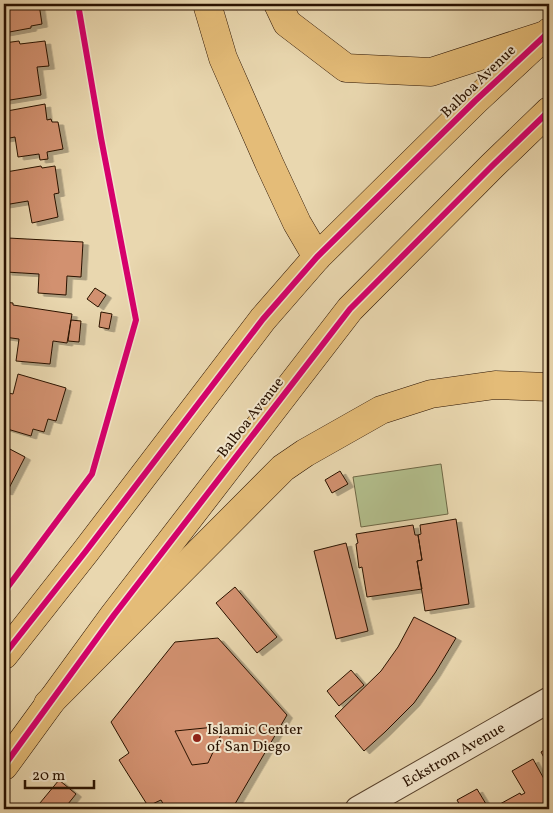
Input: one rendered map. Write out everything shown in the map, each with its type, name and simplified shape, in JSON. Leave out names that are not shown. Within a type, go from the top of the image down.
[{"type":"main road","points":[[207,4],[223,58],[297,223],[317,257]]},
{"type":"main road","points":[[278,4],[287,22],[346,68],[431,72],[547,34]]},
{"type":"main road","name":"Balboa Avenue","points":[[4,655],[263,319],[317,257],[475,101],[547,34]]},
{"type":"main road","name":"Balboa Avenue","points":[[4,766],[172,538],[350,309],[549,111]]},
{"type":"main road","points":[[48,704],[283,468],[305,453],[381,410],[431,394],[495,384],[549,387]]},
{"type":"street","name":"Eckstrom Avenue","points":[[358,809],[549,700]]},
{"type":"green space","points":[[441,464],[448,514],[361,527],[353,477]]},
{"type":"building","points":[[4,4],[39,4],[42,24],[4,33]]},
{"type":"building","points":[[19,41],[20,44],[45,41],[49,66],[37,67],[41,95],[4,101],[4,43]]},
{"type":"building","points":[[45,104],[47,120],[51,119],[52,122],[58,122],[63,149],[47,152],[48,159],[40,160],[39,154],[18,157],[15,137],[4,139],[4,109],[7,109],[7,111]]},
{"type":"building","points":[[41,166],[42,168],[55,166],[59,193],[54,194],[58,217],[32,223],[28,201],[4,205],[4,171]]},
{"type":"building","points":[[8,238],[83,242],[81,277],[67,276],[66,295],[38,293],[39,274],[6,272]]},
{"type":"building","points":[[95,288],[106,295],[98,307],[87,299]]},
{"type":"building","points":[[4,302],[72,314],[67,343],[53,341],[50,364],[16,361],[19,339],[4,337]]},
{"type":"building","points":[[101,312],[112,314],[109,329],[99,327]]},
{"type":"building","points":[[71,320],[81,321],[79,342],[68,341]]},
{"type":"building","points":[[18,374],[66,388],[56,421],[48,419],[44,432],[33,429],[31,436],[4,428],[4,392],[13,394]]},
{"type":"building","points":[[4,446],[25,457],[7,492],[4,491]]},
{"type":"building","points":[[340,471],[348,484],[332,493],[325,480]]},
{"type":"building","points":[[456,519],[469,604],[425,611],[417,561],[422,560],[418,535],[421,534],[420,525]]},
{"type":"building","points":[[413,525],[415,535],[418,535],[422,560],[417,561],[422,589],[367,597],[362,567],[359,568],[356,534]]},
{"type":"building","points":[[346,543],[368,631],[336,639],[314,551]]},
{"type":"building","points":[[235,587],[277,637],[257,653],[216,603]]},
{"type":"building","points":[[414,617],[456,638],[414,703],[364,751],[335,716],[381,671],[398,647]]},
{"type":"building","name":"Islamic Center of San Diego","points":[[218,638],[287,715],[232,809],[166,809],[161,800],[148,806],[119,760],[129,753],[111,722],[175,642]]},
{"type":"building","points":[[351,670],[364,685],[339,706],[327,691]]},
{"type":"building","points":[[225,726],[208,763],[192,765],[175,731]]},
{"type":"building","points":[[549,747],[549,767],[541,752]]},
{"type":"building","points":[[533,759],[549,788],[549,809],[504,809],[500,804],[520,793],[521,795],[525,793],[512,771]]},
{"type":"building","points":[[59,780],[76,794],[64,809],[35,809]]},
{"type":"building","points":[[477,789],[489,809],[462,809],[457,800]]},
{"type":"cycle path","points":[[4,592],[92,474],[136,320],[101,138],[78,4]]},
{"type":"cycle path","points":[[4,655],[263,319],[317,257],[475,101],[549,32]]},
{"type":"cycle path","points":[[4,766],[114,615],[350,309],[549,111]]},
{"type":"place","name":"Islamic Center of San Diego","points":[[197,738]]}]
